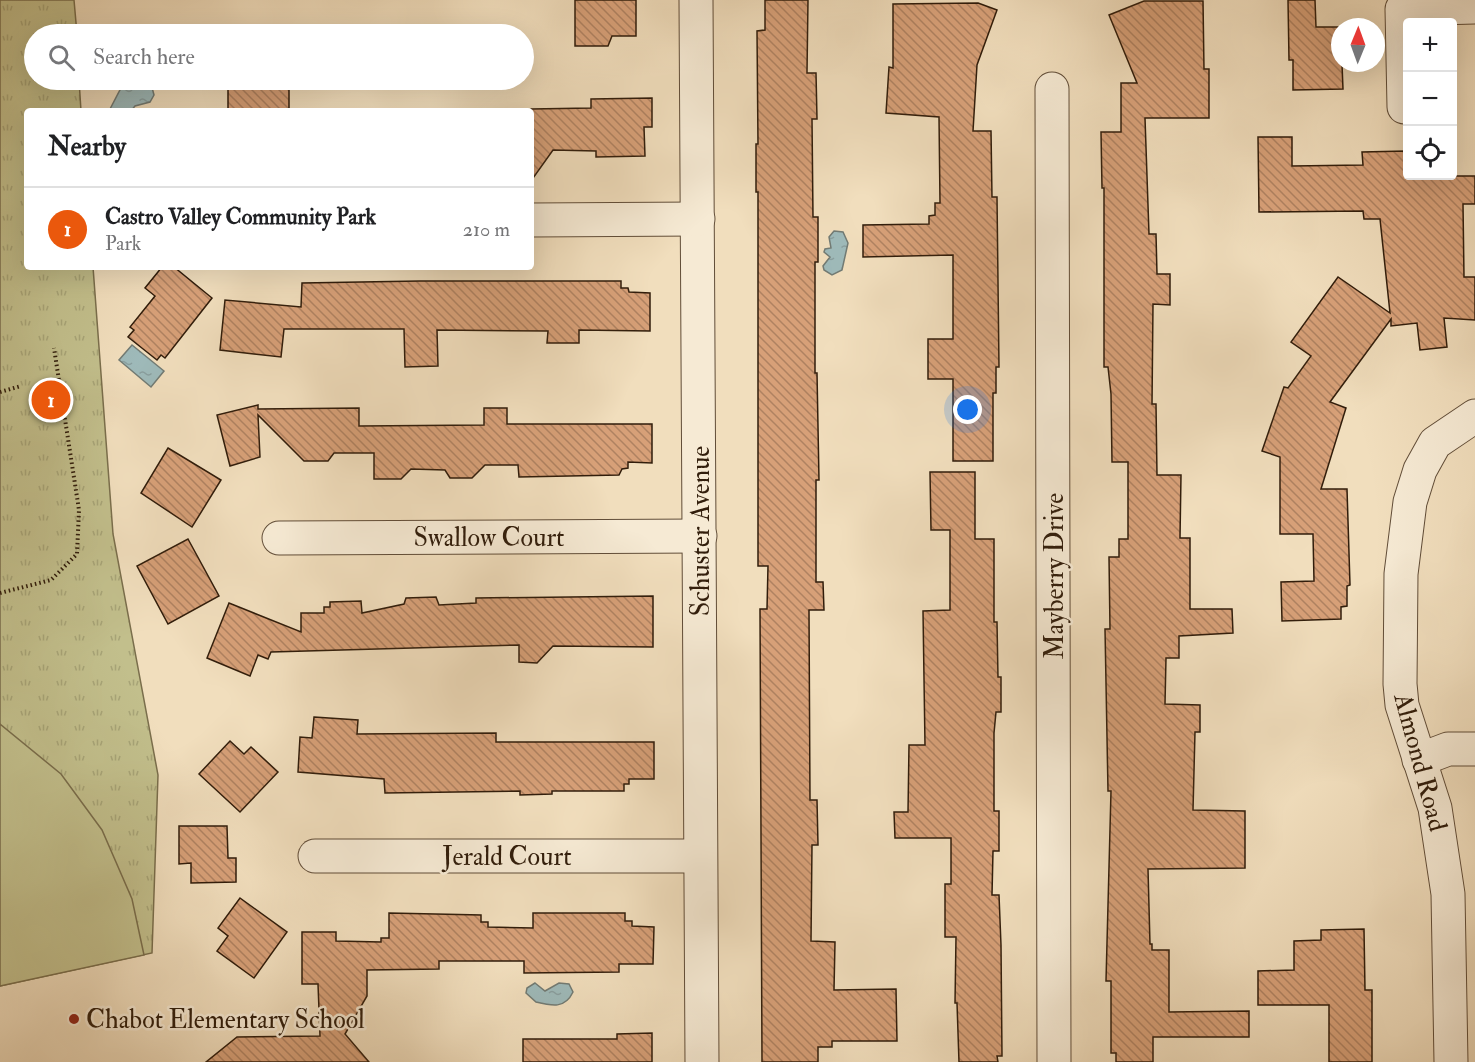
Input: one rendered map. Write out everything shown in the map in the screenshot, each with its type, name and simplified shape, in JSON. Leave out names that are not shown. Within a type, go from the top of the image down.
[{"type":"street","name":"Schuster Avenue","points":[[696,0],[702,1062]]},
{"type":"street","points":[[1403,72],[1402,9],[1475,7]]},
{"type":"street","name":"Mayberry Drive","points":[[1052,89],[1054,1062]]},
{"type":"street","points":[[534,220],[698,219]]},
{"type":"street","name":"Almond Road","points":[[1451,1062],[1450,939],[1443,850],[1435,808],[1407,726],[1400,684],[1401,574],[1408,513],[1420,470],[1436,443],[1475,416]]},
{"type":"street","name":"Swallow Court","points":[[279,538],[700,536]]},
{"type":"street","points":[[1419,760],[1448,749],[1475,749]]},
{"type":"street","name":"Jerald Court","points":[[315,856],[700,856]]},
{"type":"path","points":[[0,593],[51,580],[78,554],[79,510],[54,348]]},
{"type":"path","points":[[0,392],[21,386]]},
{"type":"green space","points":[[0,0],[74,0],[76,24],[24,24],[24,90],[80,90],[81,108],[24,108],[24,270],[93,270],[113,534],[158,775],[152,953],[0,986]]},
{"type":"green space","points":[[0,724],[61,774],[102,830],[132,899],[144,955],[0,986]]},
{"type":"water","points":[[120,90],[153,90],[154,95],[150,102],[133,108],[111,108]]},
{"type":"water","points":[[834,231],[843,232],[848,243],[842,270],[832,275],[824,270],[823,266],[830,257],[824,252],[825,249],[831,248],[829,237]]},
{"type":"water","points":[[132,345],[164,371],[151,387],[119,360]]},
{"type":"water","points":[[535,983],[545,991],[559,983],[569,984],[573,992],[562,1004],[536,1002],[526,993],[527,988]]},
{"type":"building","points":[[575,0],[636,0],[636,36],[612,36],[608,46],[575,46]]},
{"type":"building","points":[[765,0],[808,0],[807,73],[816,73],[817,119],[812,119],[813,217],[818,217],[818,262],[815,262],[815,373],[817,373],[819,480],[816,480],[816,582],[823,582],[824,610],[809,610],[810,800],[817,800],[818,845],[812,845],[811,941],[835,942],[834,990],[896,989],[897,1041],[832,1041],[832,1047],[818,1047],[818,1062],[762,1062],[760,609],[767,609],[768,566],[758,566],[756,144],[758,144],[757,31],[765,30]]},
{"type":"building","points":[[1288,0],[1315,0],[1316,27],[1331,27],[1331,72],[1342,72],[1343,89],[1293,90],[1293,60],[1289,60]]},
{"type":"building","points":[[1144,1],[1203,1],[1204,69],[1209,69],[1209,118],[1145,118],[1149,234],[1156,234],[1157,274],[1170,274],[1170,305],[1153,304],[1152,404],[1156,404],[1157,475],[1181,475],[1180,538],[1190,538],[1190,609],[1232,609],[1233,633],[1179,636],[1179,658],[1166,658],[1165,704],[1200,705],[1200,732],[1195,732],[1193,810],[1245,811],[1245,868],[1148,869],[1150,944],[1152,944],[1152,950],[1169,950],[1169,1012],[1249,1011],[1249,1037],[1153,1037],[1153,1062],[1116,1062],[1116,1053],[1111,1053],[1111,981],[1106,981],[1111,791],[1108,791],[1105,629],[1110,629],[1109,557],[1119,557],[1119,539],[1128,539],[1128,462],[1112,462],[1111,394],[1108,367],[1104,367],[1104,188],[1102,188],[1101,132],[1121,132],[1121,83],[1137,83],[1109,15]]},
{"type":"building","points":[[978,3],[997,10],[977,65],[973,131],[991,131],[992,197],[997,197],[999,367],[996,367],[996,393],[993,393],[993,461],[953,461],[953,379],[928,379],[928,339],[953,339],[953,255],[863,257],[863,225],[929,224],[929,216],[935,215],[935,203],[940,203],[939,117],[886,113],[889,67],[893,68],[893,4]]},
{"type":"building","points":[[228,90],[289,90],[289,108],[228,108]]},
{"type":"building","points":[[652,98],[652,127],[644,127],[645,156],[596,157],[596,151],[553,150],[534,177],[534,109],[591,108],[591,99]]},
{"type":"building","points":[[1258,137],[1292,137],[1292,166],[1363,165],[1362,152],[1403,151],[1403,180],[1457,180],[1457,176],[1475,176],[1475,204],[1463,204],[1464,277],[1475,277],[1475,320],[1444,318],[1447,347],[1420,350],[1417,323],[1391,326],[1391,319],[1330,402],[1346,408],[1321,489],[1347,489],[1350,585],[1347,586],[1347,606],[1341,607],[1341,619],[1282,621],[1281,582],[1314,581],[1313,534],[1280,534],[1280,457],[1262,451],[1284,387],[1288,388],[1311,356],[1291,342],[1338,277],[1390,313],[1380,219],[1364,219],[1363,211],[1259,212]]},
{"type":"building","points":[[160,270],[178,270],[212,298],[165,358],[161,355],[157,360],[128,337],[134,330],[130,327],[155,296],[145,288]]},
{"type":"building","points":[[621,281],[621,288],[628,288],[629,292],[650,293],[650,331],[579,330],[579,343],[547,343],[548,331],[437,330],[438,366],[405,367],[404,329],[284,329],[281,357],[220,350],[225,300],[301,307],[302,283]]},
{"type":"building","points":[[258,405],[258,409],[359,408],[359,426],[484,425],[484,408],[507,408],[507,424],[652,424],[652,463],[628,462],[628,468],[622,469],[619,475],[519,477],[518,465],[485,465],[472,478],[450,478],[445,470],[411,469],[401,479],[374,479],[374,453],[334,453],[328,461],[304,461],[258,415],[260,457],[230,466],[217,415]]},
{"type":"building","points":[[168,448],[221,480],[192,527],[141,493]]},
{"type":"building","points":[[930,472],[975,472],[975,539],[994,539],[994,622],[997,622],[998,677],[1001,677],[1001,712],[996,712],[994,733],[994,811],[999,811],[999,851],[993,851],[992,895],[999,895],[1001,945],[1002,1056],[997,1056],[998,1062],[959,1062],[957,1003],[955,1003],[956,937],[945,937],[945,884],[951,884],[951,838],[895,838],[894,812],[908,812],[909,745],[925,745],[923,611],[950,610],[950,530],[931,530]]},
{"type":"building","points":[[188,539],[219,596],[168,624],[137,566]]},
{"type":"building","points":[[653,596],[653,647],[553,646],[537,663],[519,662],[519,645],[271,652],[268,659],[258,655],[250,676],[207,658],[229,603],[301,632],[301,613],[324,613],[324,607],[330,607],[330,602],[361,601],[362,613],[404,604],[406,598],[436,597],[439,605],[476,603],[476,598]]},
{"type":"building","points":[[314,717],[358,720],[357,734],[496,733],[496,742],[654,742],[654,779],[629,779],[629,784],[624,784],[624,791],[552,791],[552,794],[520,795],[520,791],[385,793],[384,779],[298,772],[300,737],[312,738]]},
{"type":"building","points":[[230,741],[244,754],[251,747],[278,772],[240,812],[199,774]]},
{"type":"building","points":[[179,826],[227,826],[228,858],[236,858],[236,882],[191,883],[191,863],[179,864]]},
{"type":"building","points":[[240,898],[287,932],[254,978],[217,951],[228,936],[218,928]]},
{"type":"building","points":[[389,913],[481,915],[481,922],[488,922],[488,927],[533,928],[533,913],[625,913],[625,921],[632,921],[632,926],[654,927],[653,964],[619,964],[619,972],[524,973],[524,961],[439,961],[439,969],[367,970],[367,996],[345,1034],[369,1062],[206,1062],[237,1037],[320,1036],[318,984],[302,984],[302,932],[336,932],[336,941],[381,942],[381,938],[389,938]]},
{"type":"building","points":[[1364,929],[1365,990],[1372,990],[1372,1062],[1329,1062],[1329,1005],[1258,1005],[1258,971],[1294,970],[1294,941],[1321,940],[1321,930]]},
{"type":"building","points":[[652,1033],[652,1062],[523,1062],[523,1039],[617,1039],[617,1034]]},
{"type":"place","name":"Castro Valley Community Park","points":[[51,400]]},
{"type":"place","name":"Chabot Elementary School","points":[[74,1019]]}]
